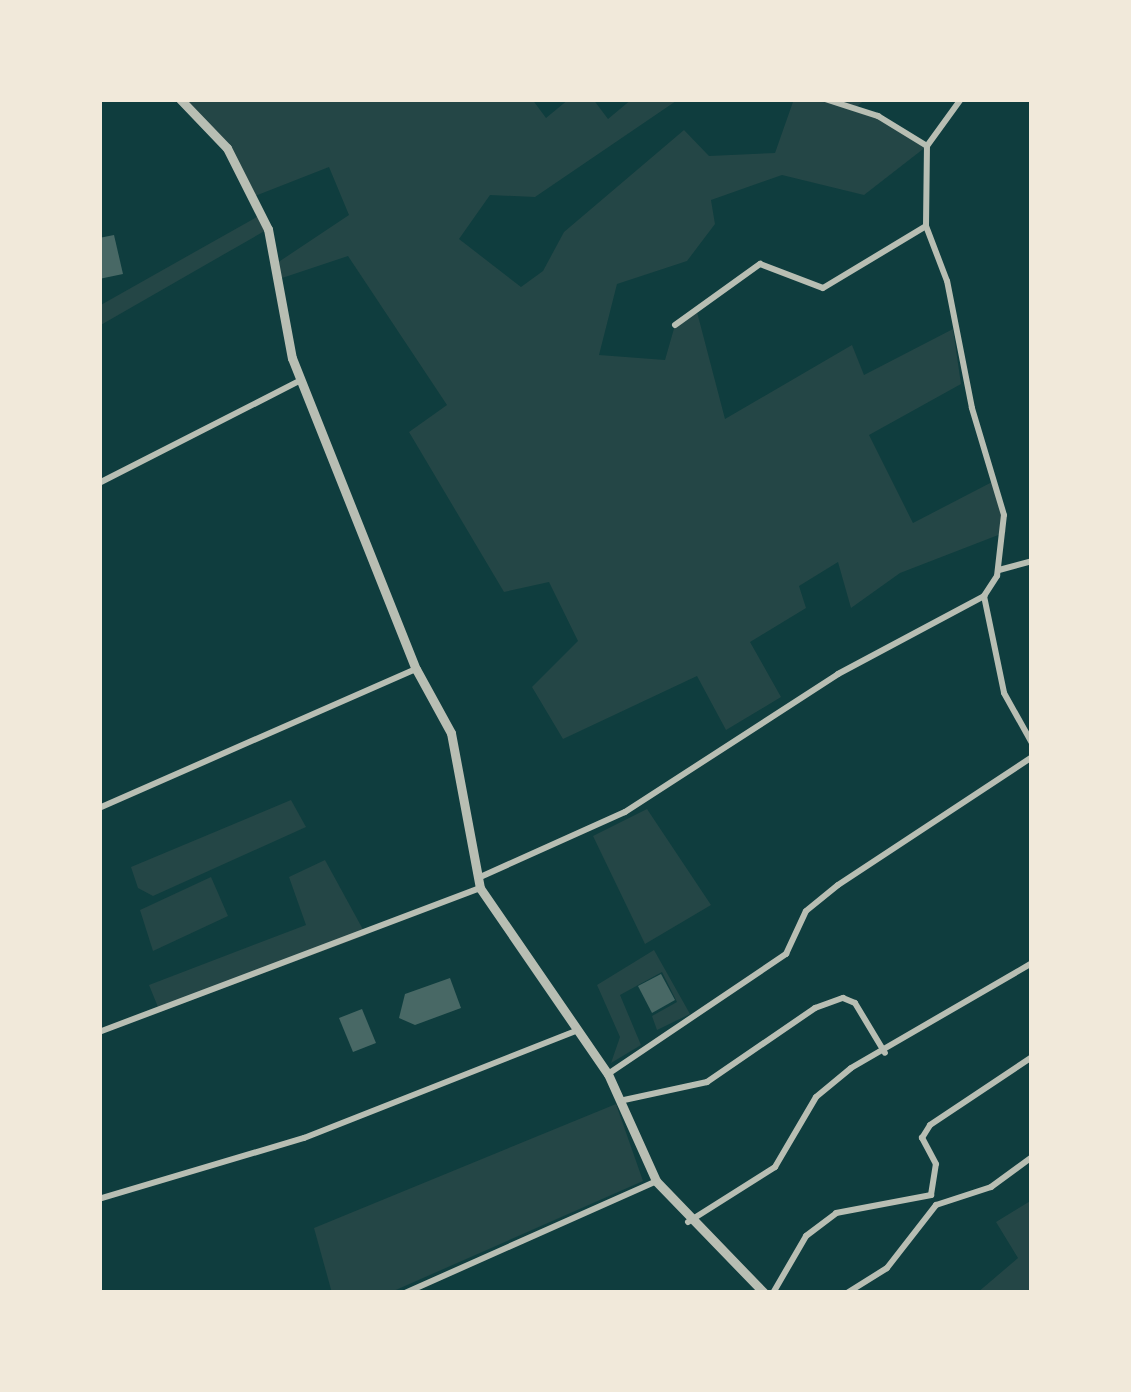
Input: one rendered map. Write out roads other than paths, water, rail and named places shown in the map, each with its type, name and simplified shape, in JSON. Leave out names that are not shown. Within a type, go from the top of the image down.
[{"type":"street","points":[[180,99],[216,132],[248,180],[268,229],[301,380],[416,669],[451,734],[479,883],[624,1100],[656,1181],[688,1222],[764,1293]]},
{"type":"street","points":[[825,99],[878,116],[927,146]]},
{"type":"street","points":[[99,1031],[479,883],[625,812],[838,674],[983,596],[1000,570],[1004,515],[972,408],[947,281],[926,226],[927,146],[961,99]]},
{"type":"street","points":[[675,325],[760,264],[823,288],[926,226]]},
{"type":"street","points":[[99,483],[301,380]]},
{"type":"street","points":[[1000,570],[1032,561]]},
{"type":"street","points":[[983,596],[1004,693],[1032,743]]},
{"type":"street","points":[[99,808],[416,669]]},
{"type":"street","points":[[608,1074],[787,954],[806,911],[838,885],[1032,757]]},
{"type":"street","points":[[688,1222],[775,1167],[816,1097],[1032,963]]},
{"type":"street","points":[[624,1100],[707,1082],[815,1008],[843,998],[854,1003],[884,1053]]},
{"type":"street","points":[[99,1199],[304,1138],[580,1030]]},
{"type":"street","points":[[936,1205],[931,1195],[936,1164],[922,1138],[930,1124],[1032,1057]]},
{"type":"street","points":[[847,1293],[887,1268],[936,1205],[991,1187],[1032,1157]]},
{"type":"street","points":[[405,1293],[656,1181]]},
{"type":"street","points":[[773,1293],[806,1236],[836,1213],[931,1195]]}]
